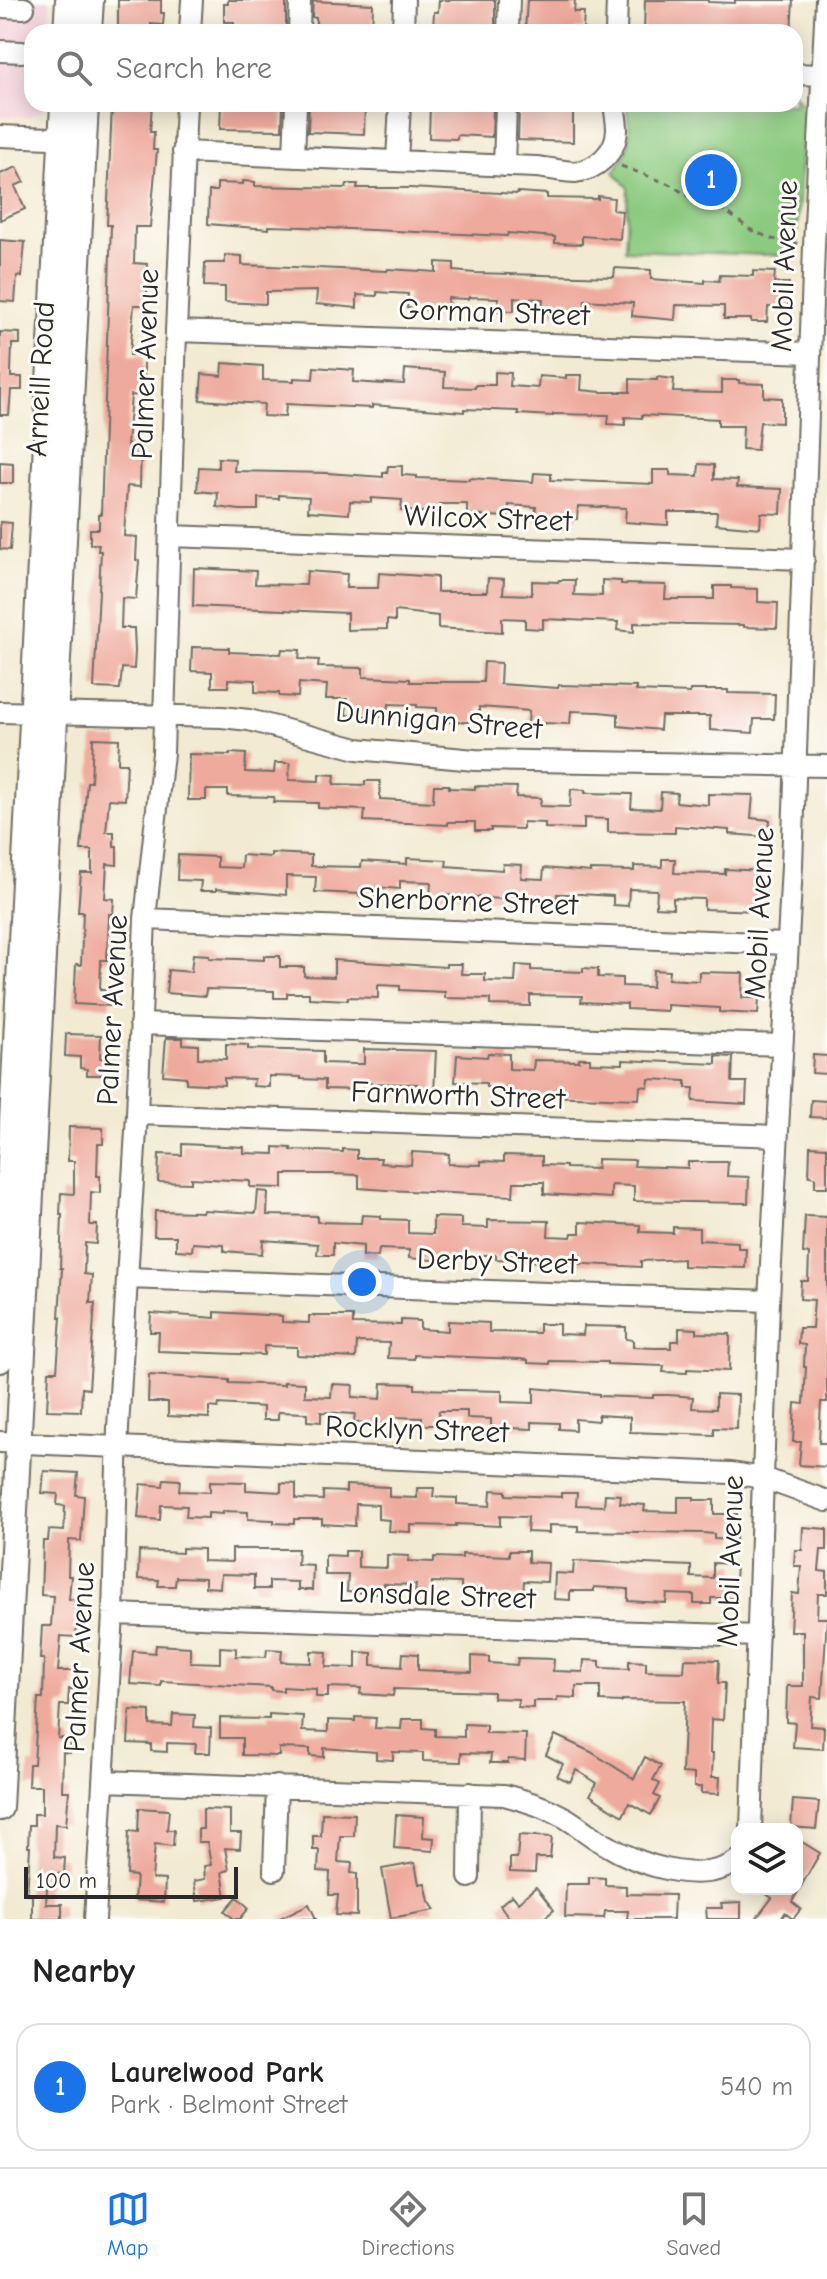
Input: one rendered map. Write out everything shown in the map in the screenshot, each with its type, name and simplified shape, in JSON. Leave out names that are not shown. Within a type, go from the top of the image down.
[{"type":"main road","points":[[66,24],[68,0]]},
{"type":"main road","points":[[90,24],[91,0]]},
{"type":"main road","name":"Arneill Road","points":[[65,112],[73,139]]},
{"type":"main road","name":"Arneill Road","points":[[0,1808],[9,1442],[44,714],[73,139],[83,112]]},
{"type":"main road","name":"Arneill Road","points":[[0,1360],[17,997],[44,714]]},
{"type":"street","points":[[190,24],[192,0]]},
{"type":"street","points":[[299,24],[300,0]]},
{"type":"street","points":[[403,24],[404,0]]},
{"type":"street","points":[[508,24],[509,0]]},
{"type":"street","points":[[616,24],[617,0]]},
{"type":"street","name":"Mobil Avenue","points":[[751,1823],[769,1301],[797,765],[814,246],[826,0]]},
{"type":"street","points":[[0,7],[24,8]]},
{"type":"street","points":[[0,51],[22,52]]},
{"type":"street","points":[[803,74],[822,75]]},
{"type":"street","name":"Palmer Avenue","points":[[95,1919],[113,1614],[118,1447],[145,919],[163,753],[186,112]]},
{"type":"street","points":[[294,157],[296,112]]},
{"type":"street","points":[[397,161],[400,112]]},
{"type":"street","points":[[504,166],[506,112]]},
{"type":"street","points":[[183,152],[580,171],[593,167],[613,148],[617,135],[615,112]]},
{"type":"street","points":[[0,136],[73,139]]},
{"type":"street","name":"Gorman Street","points":[[176,331],[810,353]]},
{"type":"street","name":"Wilcox Street","points":[[170,536],[804,559]]},
{"type":"street","name":"Dunnigan Street","points":[[0,712],[222,717],[249,720],[357,749],[475,760],[827,766]]},
{"type":"street","name":"Sherborne Street","points":[[145,919],[788,944]]},
{"type":"street","points":[[140,1024],[782,1045]]},
{"type":"street","name":"Farnworth Street","points":[[137,1114],[777,1136]]},
{"type":"street","name":"Derby Street","points":[[127,1278],[769,1301]]},
{"type":"street","name":"Rocklyn Street","points":[[9,1442],[716,1472],[763,1478],[827,1501]]},
{"type":"street","name":"Lonsdale Street","points":[[113,1614],[758,1636]]},
{"type":"street","points":[[103,1781],[504,1795],[540,1805],[565,1817],[617,1851],[657,1866],[700,1873],[731,1864]]},
{"type":"street","points":[[274,1870],[277,1786]]},
{"type":"street","points":[[469,1877],[470,1793]]},
{"type":"path","points":[[604,159],[669,184],[695,200],[717,205],[751,230],[772,239],[814,246]]},
{"type":"shaded area","points":[[0,0],[50,0],[49,24],[24,24],[24,112],[40,112],[27,117],[0,115]]},
{"type":"green space","points":[[803,104],[804,105],[795,256],[625,250],[628,188],[614,172],[629,141],[627,114],[803,112]]},
{"type":"building","points":[[118,0],[161,0],[163,24],[118,24]]},
{"type":"building","points":[[228,0],[286,0],[286,24],[224,22],[224,4],[228,4]]},
{"type":"building","points":[[439,0],[495,0],[495,24],[433,24],[434,12],[438,12]]},
{"type":"building","points":[[527,0],[575,0],[574,12],[584,12],[583,24],[526,24]]},
{"type":"building","points":[[645,0],[735,3],[735,0],[793,0],[792,24],[644,24]]},
{"type":"building","points":[[313,1],[373,4],[372,24],[316,24],[316,18],[312,17]]},
{"type":"building","points":[[112,112],[151,112],[150,132],[154,132],[153,150],[157,150],[150,227],[135,227],[134,263],[147,264],[147,305],[134,305],[130,355],[144,355],[144,396],[131,395],[127,445],[141,445],[140,487],[127,486],[124,536],[137,537],[136,560],[139,561],[136,599],[122,598],[121,628],[134,628],[135,651],[134,669],[122,668],[120,689],[94,688],[101,551],[98,551],[99,544],[90,544],[90,529],[99,529],[101,515],[111,225],[107,225]]},
{"type":"building","points":[[221,112],[283,112],[282,130],[220,129]]},
{"type":"building","points":[[309,112],[365,112],[364,134],[308,132]]},
{"type":"building","points":[[430,112],[493,112],[492,137],[457,135],[457,139],[429,138]]},
{"type":"building","points":[[519,112],[573,112],[573,142],[518,140]]},
{"type":"building","points":[[17,167],[24,182],[15,186],[25,209],[0,220],[0,174]]},
{"type":"building","points":[[243,181],[255,182],[255,186],[346,188],[347,184],[358,184],[357,188],[518,192],[547,194],[547,198],[614,198],[613,210],[622,211],[620,239],[582,236],[582,244],[555,243],[555,237],[508,233],[507,236],[304,227],[269,226],[269,229],[208,224],[209,191],[217,191],[217,183],[243,184]]},
{"type":"building","points":[[0,240],[25,242],[22,277],[17,276],[15,302],[0,301]]},
{"type":"building","points":[[225,255],[242,256],[242,265],[387,271],[436,272],[436,262],[454,263],[454,271],[475,273],[614,277],[615,268],[651,270],[651,279],[705,283],[705,280],[719,281],[720,275],[753,276],[753,271],[775,272],[774,283],[789,283],[788,308],[768,307],[767,322],[751,322],[751,319],[724,319],[724,306],[676,305],[675,320],[632,316],[633,303],[585,300],[584,314],[542,313],[543,299],[514,298],[514,311],[498,311],[498,298],[469,297],[448,298],[447,311],[407,308],[408,294],[377,292],[377,296],[357,295],[357,308],[316,304],[317,291],[266,292],[266,304],[225,302],[225,287],[204,286],[205,263],[225,263]]},
{"type":"building","points":[[0,332],[20,333],[20,344],[12,344],[11,377],[22,377],[22,390],[11,390],[9,415],[0,415]]},
{"type":"building","points":[[223,363],[263,366],[263,380],[313,379],[314,367],[354,370],[353,382],[384,384],[404,384],[405,369],[445,372],[444,387],[495,385],[495,372],[511,373],[510,386],[538,388],[539,376],[566,378],[566,375],[582,375],[581,390],[602,392],[630,392],[630,379],[657,380],[657,377],[674,379],[673,392],[722,393],[722,380],[739,380],[739,383],[764,384],[764,397],[782,398],[782,423],[760,422],[757,450],[742,449],[743,426],[718,426],[718,419],[642,415],[642,418],[625,417],[625,425],[608,424],[609,415],[553,416],[518,414],[518,411],[464,409],[464,412],[372,405],[372,408],[286,404],[285,417],[263,416],[264,404],[200,400],[202,374],[222,376]]},
{"type":"building","points":[[218,458],[235,459],[234,471],[383,477],[388,466],[402,466],[402,475],[417,478],[533,482],[534,473],[551,474],[551,480],[653,484],[653,470],[670,470],[670,475],[698,476],[699,464],[714,465],[714,479],[738,480],[737,487],[782,489],[781,514],[761,513],[760,528],[716,524],[717,512],[668,512],[668,525],[625,522],[626,508],[578,506],[577,519],[535,520],[536,507],[509,505],[508,517],[467,515],[467,504],[440,504],[440,516],[423,516],[423,512],[401,511],[402,500],[371,498],[371,502],[350,501],[349,514],[308,511],[309,497],[279,495],[279,499],[258,498],[258,510],[240,510],[217,507],[218,493],[197,491],[199,467],[218,468]]},
{"type":"building","points":[[0,462],[13,463],[13,483],[0,483]]},
{"type":"building","points":[[0,522],[12,523],[10,550],[0,549]]},
{"type":"building","points":[[194,568],[256,571],[255,584],[306,585],[307,571],[347,574],[346,588],[378,588],[379,573],[437,577],[437,592],[487,592],[488,578],[504,579],[503,594],[532,595],[532,581],[575,580],[574,595],[602,596],[602,580],[621,581],[621,584],[666,585],[665,599],[714,599],[714,586],[731,586],[758,589],[758,602],[778,603],[777,628],[634,623],[634,632],[617,630],[618,622],[543,619],[543,629],[525,628],[525,619],[502,618],[502,632],[438,628],[438,616],[395,611],[395,621],[387,620],[387,629],[347,630],[347,613],[193,606]]},
{"type":"building","points":[[192,647],[281,654],[282,649],[300,650],[299,659],[319,660],[318,667],[363,668],[363,677],[410,679],[410,682],[483,682],[484,662],[501,663],[500,684],[775,694],[774,719],[754,719],[753,733],[710,730],[710,716],[661,716],[660,730],[618,726],[618,714],[599,712],[571,711],[570,724],[543,725],[528,724],[529,711],[479,707],[479,722],[437,722],[437,708],[417,705],[389,704],[388,717],[346,715],[347,699],[326,699],[327,685],[299,683],[298,697],[255,692],[255,680],[228,679],[228,687],[212,687],[212,672],[191,671]]},
{"type":"building","points":[[93,738],[119,739],[118,763],[127,763],[125,800],[109,799],[106,832],[114,832],[114,846],[117,846],[117,865],[107,864],[105,898],[114,899],[113,914],[109,914],[107,960],[101,960],[100,990],[110,990],[110,1006],[74,1004],[76,964],[81,965],[83,912],[78,912],[81,873],[92,873],[92,850],[81,850],[87,782],[91,782]]},
{"type":"building","points":[[189,754],[246,754],[245,772],[274,773],[275,763],[290,763],[289,780],[319,781],[319,774],[335,775],[334,784],[365,785],[365,781],[380,781],[380,799],[433,802],[434,785],[475,789],[475,786],[517,787],[516,797],[541,798],[540,806],[570,807],[571,789],[585,790],[585,793],[632,794],[631,808],[660,809],[661,792],[677,793],[676,802],[708,805],[708,794],[753,795],[751,818],[770,820],[769,837],[675,826],[675,833],[608,832],[608,819],[584,818],[584,829],[545,828],[545,823],[523,822],[523,829],[475,831],[475,822],[448,822],[448,825],[364,821],[365,810],[318,808],[318,803],[273,802],[274,797],[228,796],[228,790],[206,790],[206,800],[188,800]]},
{"type":"building","points":[[271,853],[311,855],[311,866],[361,867],[362,861],[407,864],[407,858],[447,860],[446,866],[502,870],[503,864],[522,865],[521,878],[543,879],[544,868],[590,872],[634,871],[634,866],[662,867],[662,859],[675,859],[674,873],[725,874],[725,869],[763,871],[760,911],[704,909],[704,899],[673,898],[673,908],[656,907],[657,890],[629,889],[628,906],[613,905],[613,896],[581,894],[557,894],[557,903],[445,895],[445,899],[430,899],[431,882],[400,881],[400,889],[376,887],[375,897],[315,892],[316,877],[286,876],[286,895],[216,889],[200,891],[201,881],[177,880],[178,855],[217,857],[217,867],[241,868],[242,855],[271,857]]},
{"type":"building","points":[[193,954],[209,955],[209,958],[264,960],[264,956],[280,956],[280,967],[304,967],[304,976],[334,977],[334,960],[446,967],[446,964],[462,964],[461,974],[485,974],[485,981],[515,982],[516,965],[531,966],[531,970],[583,972],[583,968],[598,969],[598,977],[622,978],[622,986],[652,987],[653,970],[669,971],[668,979],[699,981],[699,972],[743,973],[742,998],[759,998],[758,1014],[667,1005],[667,1011],[627,1009],[627,1004],[581,1002],[582,996],[530,995],[530,1006],[490,1005],[490,999],[445,998],[445,992],[400,990],[400,986],[378,985],[378,998],[348,997],[348,1000],[309,998],[309,993],[287,993],[287,998],[274,998],[274,991],[206,989],[205,996],[166,993],[168,970],[191,972]]},
{"type":"building","points":[[66,1034],[101,1035],[100,1058],[106,1059],[105,1075],[87,1075],[87,1069],[80,1068],[80,1057],[65,1056]]},
{"type":"building","points":[[166,1038],[183,1038],[183,1044],[198,1045],[198,1058],[226,1059],[226,1044],[248,1045],[248,1049],[323,1051],[323,1063],[353,1064],[364,1064],[364,1049],[436,1051],[434,1092],[417,1092],[417,1084],[363,1083],[363,1090],[325,1089],[325,1080],[301,1077],[269,1076],[269,1087],[253,1086],[254,1079],[224,1078],[224,1085],[186,1083],[186,1077],[163,1075]]},
{"type":"building","points":[[488,1053],[509,1054],[509,1069],[533,1070],[534,1060],[579,1061],[579,1058],[590,1058],[590,1063],[623,1064],[623,1060],[716,1064],[716,1056],[733,1057],[732,1082],[747,1082],[746,1104],[693,1101],[694,1088],[686,1088],[686,1081],[649,1079],[648,1087],[640,1086],[639,1099],[509,1095],[509,1088],[486,1087],[486,1083],[455,1082],[457,1055],[487,1057]]},
{"type":"building","points":[[813,1055],[827,1056],[827,1074],[812,1073]]},
{"type":"building","points":[[811,1100],[827,1101],[827,1118],[810,1117]]},
{"type":"building","points":[[69,1127],[103,1128],[103,1144],[98,1144],[100,1193],[91,1192],[90,1225],[97,1225],[96,1244],[85,1243],[84,1274],[92,1275],[90,1303],[95,1303],[89,1389],[82,1388],[81,1411],[47,1410],[49,1371],[57,1371],[61,1317],[61,1193],[74,1194],[74,1161],[68,1161]]},
{"type":"building","points":[[182,1144],[244,1147],[244,1153],[274,1154],[274,1147],[343,1152],[343,1149],[357,1150],[357,1158],[381,1158],[380,1163],[411,1165],[412,1152],[449,1154],[448,1164],[504,1162],[504,1155],[542,1156],[542,1165],[597,1169],[597,1159],[635,1160],[634,1166],[688,1168],[688,1162],[728,1162],[727,1176],[749,1177],[748,1203],[634,1201],[634,1186],[611,1185],[611,1198],[544,1194],[544,1182],[514,1182],[513,1196],[387,1190],[359,1188],[359,1175],[333,1174],[283,1174],[283,1188],[250,1187],[250,1181],[191,1178],[191,1183],[158,1182],[159,1154],[182,1155]]},
{"type":"building","points":[[810,1146],[827,1147],[827,1187],[815,1187],[815,1177],[809,1176]]},
{"type":"building","points":[[258,1191],[268,1192],[267,1215],[317,1216],[317,1222],[361,1223],[362,1215],[381,1216],[381,1219],[408,1220],[408,1233],[433,1234],[433,1217],[461,1218],[461,1227],[488,1228],[488,1220],[549,1221],[548,1236],[571,1237],[572,1233],[580,1233],[580,1222],[640,1225],[640,1232],[673,1233],[673,1227],[699,1228],[699,1240],[738,1242],[738,1248],[746,1248],[745,1268],[683,1266],[683,1259],[641,1261],[641,1267],[496,1259],[496,1255],[457,1255],[457,1261],[432,1260],[409,1258],[409,1250],[379,1249],[378,1257],[363,1256],[363,1246],[333,1243],[333,1255],[317,1255],[318,1244],[263,1240],[262,1254],[224,1251],[224,1245],[193,1243],[192,1251],[176,1250],[176,1236],[154,1236],[155,1211],[256,1213]]},
{"type":"building","points":[[805,1216],[827,1217],[827,1402],[821,1402],[819,1443],[827,1443],[827,1467],[799,1465],[801,1442],[793,1442],[795,1403],[804,1404],[806,1367],[805,1345],[798,1344],[799,1328],[812,1328],[814,1300],[800,1299],[801,1281],[808,1281],[809,1254],[803,1253]]},
{"type":"building","points":[[215,1312],[282,1316],[282,1322],[309,1323],[309,1316],[353,1316],[353,1324],[401,1325],[401,1320],[420,1321],[420,1329],[448,1331],[448,1321],[489,1323],[489,1332],[539,1333],[539,1324],[559,1324],[559,1334],[583,1335],[584,1326],[626,1327],[626,1339],[633,1340],[633,1347],[654,1348],[671,1348],[671,1341],[679,1341],[679,1328],[697,1329],[697,1333],[730,1334],[729,1371],[687,1369],[687,1373],[663,1372],[664,1366],[607,1362],[550,1361],[550,1364],[528,1363],[528,1360],[519,1359],[414,1355],[414,1359],[388,1358],[389,1343],[357,1342],[356,1358],[297,1355],[297,1347],[264,1346],[264,1355],[158,1351],[159,1332],[150,1332],[151,1313],[215,1318]]},
{"type":"building","points":[[149,1375],[229,1380],[229,1383],[305,1383],[305,1396],[331,1397],[332,1384],[353,1385],[352,1397],[381,1399],[382,1383],[415,1384],[415,1389],[502,1391],[502,1402],[534,1403],[534,1388],[599,1396],[693,1397],[692,1408],[716,1409],[716,1394],[738,1395],[737,1429],[714,1428],[714,1435],[630,1432],[630,1417],[598,1415],[598,1421],[575,1419],[575,1430],[559,1429],[559,1423],[532,1422],[532,1429],[491,1427],[491,1419],[467,1418],[467,1411],[439,1411],[438,1425],[422,1425],[422,1418],[392,1417],[391,1424],[354,1422],[355,1414],[321,1412],[321,1422],[307,1421],[307,1413],[278,1412],[278,1420],[263,1420],[263,1407],[219,1404],[218,1408],[209,1407],[209,1418],[168,1416],[168,1402],[148,1402]]},
{"type":"building","points":[[44,1471],[78,1473],[76,1495],[84,1496],[81,1541],[69,1540],[69,1599],[78,1600],[76,1637],[61,1636],[58,1671],[74,1671],[74,1689],[69,1689],[68,1705],[60,1705],[58,1738],[71,1739],[70,1753],[63,1752],[62,1791],[69,1791],[66,1825],[55,1824],[54,1857],[65,1858],[64,1874],[48,1873],[46,1904],[62,1904],[62,1919],[32,1919],[32,1895],[27,1895],[29,1825],[34,1825],[34,1814],[42,1814],[42,1786],[28,1786],[29,1764],[34,1764],[38,1698],[43,1698],[44,1659],[40,1659],[42,1626],[51,1626],[53,1596],[41,1595],[43,1541],[48,1541],[49,1530],[64,1531],[65,1506],[57,1505],[58,1494],[42,1493]]},
{"type":"building","points":[[164,1479],[180,1480],[179,1491],[210,1492],[210,1481],[246,1482],[246,1490],[281,1492],[281,1483],[296,1484],[296,1499],[323,1500],[323,1491],[346,1492],[346,1485],[389,1487],[389,1497],[417,1498],[417,1488],[434,1488],[433,1497],[457,1498],[457,1504],[490,1506],[491,1490],[506,1491],[506,1495],[561,1497],[561,1493],[577,1493],[576,1505],[604,1506],[605,1494],[621,1495],[620,1503],[645,1505],[644,1511],[678,1512],[678,1497],[694,1497],[694,1500],[714,1500],[714,1514],[737,1514],[736,1540],[714,1539],[714,1534],[703,1533],[578,1531],[578,1526],[549,1525],[549,1533],[527,1532],[528,1517],[500,1516],[500,1526],[411,1525],[411,1532],[388,1531],[389,1520],[378,1519],[378,1505],[356,1504],[355,1526],[322,1524],[322,1519],[294,1519],[294,1524],[274,1523],[274,1520],[248,1519],[248,1512],[223,1511],[223,1514],[208,1513],[208,1518],[186,1517],[187,1506],[161,1505],[160,1520],[138,1518],[141,1484],[163,1486]]},
{"type":"building","points":[[803,1527],[827,1529],[827,1550],[821,1550],[819,1571],[827,1572],[827,1594],[818,1594],[817,1618],[827,1618],[822,1698],[812,1697],[810,1726],[824,1727],[823,1749],[793,1747],[795,1723],[786,1722],[787,1686],[803,1686],[803,1631],[790,1631],[792,1593],[799,1594],[801,1566],[794,1566],[795,1550],[802,1550]]},
{"type":"building","points":[[182,1548],[203,1549],[203,1561],[232,1562],[232,1549],[298,1549],[297,1564],[313,1565],[312,1590],[298,1590],[298,1582],[269,1581],[269,1589],[254,1589],[254,1575],[221,1574],[220,1588],[205,1587],[205,1578],[176,1577],[175,1586],[158,1586],[159,1580],[138,1579],[139,1551],[182,1553]]},
{"type":"building","points":[[345,1551],[358,1551],[358,1567],[387,1568],[387,1555],[409,1556],[408,1561],[434,1562],[434,1557],[462,1558],[462,1554],[509,1556],[509,1551],[528,1551],[528,1562],[548,1563],[547,1582],[524,1581],[523,1597],[483,1596],[483,1589],[461,1588],[461,1583],[432,1582],[431,1595],[415,1594],[416,1585],[384,1584],[384,1593],[347,1592],[348,1575],[325,1575],[325,1555],[345,1556]]},
{"type":"building","points":[[574,1561],[691,1566],[691,1577],[713,1578],[713,1563],[736,1564],[734,1598],[711,1598],[711,1604],[694,1604],[694,1595],[667,1594],[666,1603],[628,1601],[628,1589],[594,1587],[594,1591],[570,1591],[570,1600],[554,1599],[555,1573],[573,1574]]},
{"type":"building","points":[[156,1645],[190,1647],[190,1662],[220,1663],[220,1647],[236,1648],[236,1656],[266,1657],[267,1649],[282,1650],[281,1662],[311,1663],[311,1651],[327,1652],[326,1667],[356,1668],[356,1652],[372,1653],[372,1665],[402,1667],[403,1653],[418,1654],[418,1670],[472,1672],[472,1656],[489,1657],[489,1663],[517,1665],[518,1658],[554,1659],[553,1671],[583,1672],[584,1660],[600,1661],[600,1668],[629,1669],[629,1661],[646,1662],[646,1671],[684,1672],[685,1659],[719,1660],[718,1683],[725,1683],[723,1720],[711,1719],[710,1753],[713,1753],[712,1777],[720,1777],[719,1794],[701,1793],[701,1787],[694,1787],[694,1774],[682,1773],[685,1701],[600,1701],[600,1686],[576,1686],[576,1698],[533,1701],[533,1708],[518,1707],[518,1699],[493,1698],[493,1692],[394,1689],[393,1696],[360,1694],[361,1688],[328,1687],[328,1697],[316,1697],[316,1689],[283,1687],[283,1691],[271,1690],[271,1687],[161,1681],[161,1686],[130,1684],[133,1651],[155,1653]]},
{"type":"building","points":[[130,1710],[150,1711],[150,1725],[172,1726],[173,1714],[195,1715],[194,1727],[211,1728],[210,1753],[195,1753],[196,1744],[167,1743],[167,1752],[151,1751],[151,1744],[128,1743]]},
{"type":"building","points":[[269,1714],[303,1716],[302,1731],[328,1732],[328,1720],[355,1721],[355,1717],[376,1718],[375,1728],[401,1729],[402,1719],[423,1719],[423,1728],[435,1729],[435,1736],[464,1737],[464,1724],[486,1725],[486,1733],[526,1734],[525,1760],[508,1759],[508,1763],[490,1763],[491,1754],[461,1753],[461,1762],[423,1761],[423,1753],[393,1752],[393,1760],[376,1759],[376,1752],[324,1748],[324,1757],[310,1756],[310,1749],[279,1748],[279,1756],[242,1755],[242,1738],[220,1738],[220,1718],[269,1719]]},
{"type":"building","points":[[555,1735],[591,1752],[634,1779],[645,1757],[661,1766],[653,1780],[660,1784],[654,1795],[660,1798],[651,1815],[629,1803],[623,1816],[609,1808],[590,1795],[597,1783],[576,1770],[570,1782],[557,1776],[563,1764],[546,1755]]},
{"type":"building","points":[[793,1800],[819,1802],[816,1829],[803,1828],[803,1823],[791,1823]]},
{"type":"building","points":[[139,1808],[169,1810],[167,1830],[174,1830],[173,1846],[155,1844],[152,1879],[165,1880],[164,1902],[134,1900],[136,1876],[127,1875],[129,1831],[138,1832]]},
{"type":"building","points":[[203,1809],[230,1810],[230,1833],[241,1833],[240,1849],[225,1848],[229,1870],[222,1872],[226,1897],[197,1901],[194,1881],[205,1879],[204,1866],[211,1865],[207,1842],[198,1842],[198,1829],[203,1829]]},
{"type":"building","points":[[322,1813],[355,1814],[354,1836],[340,1836],[338,1862],[352,1863],[351,1873],[357,1874],[357,1916],[336,1915],[338,1895],[329,1895],[330,1872],[318,1871],[319,1850],[313,1850],[313,1836],[321,1836]]},
{"type":"building","points":[[396,1815],[424,1817],[423,1837],[434,1838],[433,1851],[394,1848]]},
{"type":"building","points":[[519,1835],[552,1837],[550,1858],[536,1858],[535,1873],[510,1872],[510,1858],[517,1858]]},
{"type":"building","points":[[803,1843],[820,1853],[803,1883]]},
{"type":"building","points":[[415,1863],[419,1884],[425,1883],[429,1901],[435,1910],[391,1918],[382,1869]]},
{"type":"building","points":[[589,1877],[605,1878],[605,1885],[626,1886],[626,1894],[674,1895],[673,1919],[627,1919],[628,1911],[605,1911],[604,1918],[565,1917],[566,1884],[589,1884]]},
{"type":"building","points":[[536,1887],[554,1910],[543,1919],[510,1919],[500,1905],[512,1895],[518,1902]]},
{"type":"building","points":[[768,1895],[796,1895],[792,1902],[801,1909],[793,1919],[785,1913],[781,1919],[756,1919],[772,1898]]},
{"type":"building","points":[[237,1897],[249,1908],[240,1919],[234,1919],[225,1911]]},
{"type":"building","points":[[741,1902],[741,1919],[707,1919],[706,1908],[722,1908],[721,1903]]},
{"type":"building","points":[[309,1904],[316,1919],[278,1919]]},
{"type":"place","name":"Laurelwood Park","points":[[711,180]]}]
